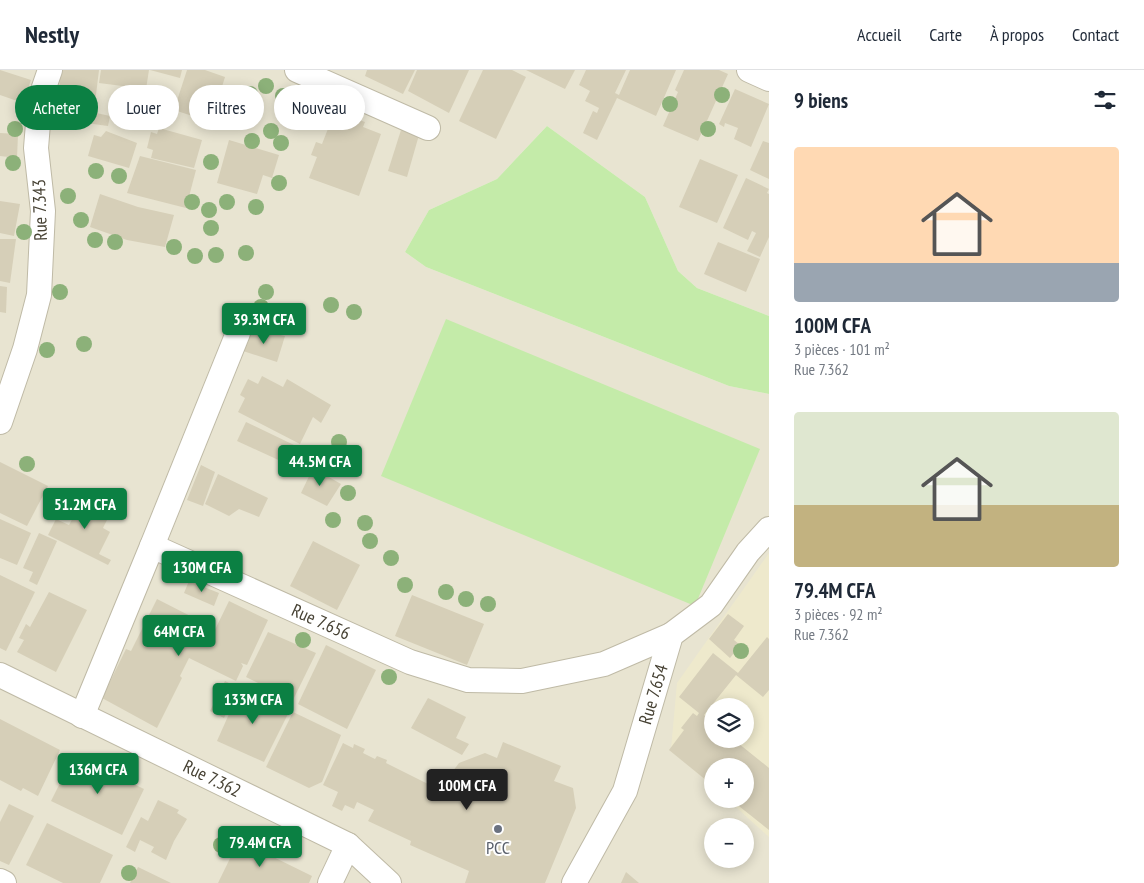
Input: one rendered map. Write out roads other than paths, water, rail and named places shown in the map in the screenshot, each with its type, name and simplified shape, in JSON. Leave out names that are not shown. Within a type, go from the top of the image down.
[{"type":"street","name":"Rue 7.343","points":[[0,422],[25,349],[40,295],[43,211],[36,148],[40,99],[50,70]]},
{"type":"street","points":[[297,70],[428,128]]},
{"type":"street","points":[[749,70],[769,79]]},
{"type":"street","points":[[82,716],[238,333]]},
{"type":"street","points":[[671,635],[711,605],[748,552],[769,530]]},
{"type":"street","name":"Rue 7.656","points":[[152,546],[410,662],[468,680],[522,680],[604,664],[671,635]]},
{"type":"street","name":"Rue 7.654","points":[[574,883],[625,791],[671,635]]},
{"type":"street","name":"Rue 7.362","points":[[0,676],[348,845],[389,883]]},
{"type":"street","points":[[330,883],[348,845]]},
{"type":"street","points":[[0,881],[4,883]]},
{"type":"place","name":"PCC","points":[[498,829]]}]
